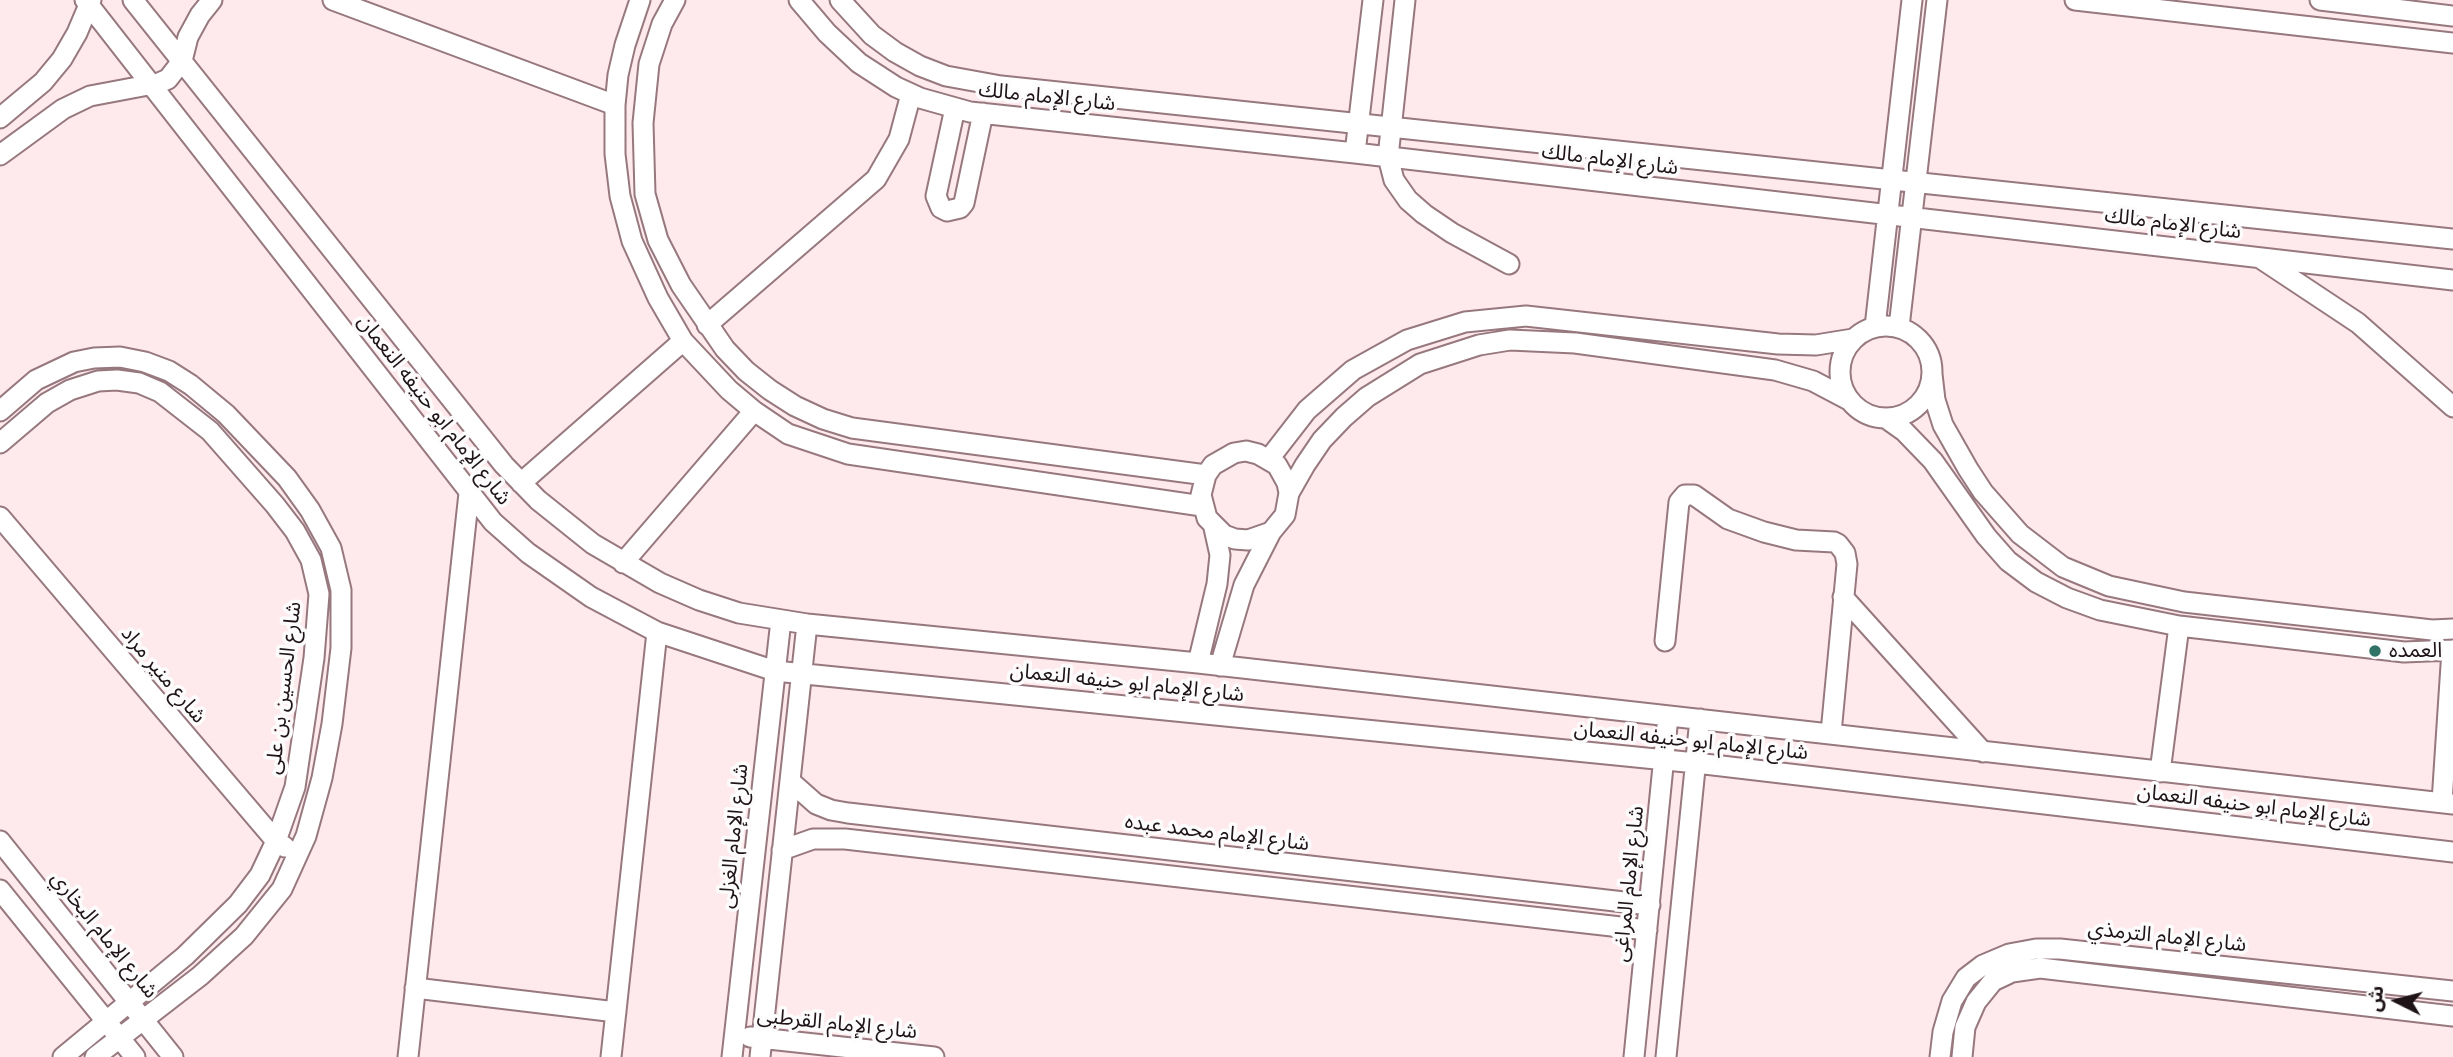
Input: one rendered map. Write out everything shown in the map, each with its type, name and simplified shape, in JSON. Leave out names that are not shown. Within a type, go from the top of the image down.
[{"type":"street","name":"شارع الإمام ابو حنيفه النعمان","points":[[133,0],[473,428],[521,483],[565,523],[622,563],[699,600],[739,613],[807,624],[1198,663],[2447,803]]},
{"type":"street","points":[[0,155],[63,108],[120,89],[151,85],[168,79],[182,61],[188,37],[212,0]]},
{"type":"street","points":[[333,0],[615,106]]},
{"type":"street","points":[[640,0],[618,75],[615,154],[620,196],[632,241],[657,298],[683,341],[729,390],[788,434],[848,454],[1202,506]]},
{"type":"street","points":[[674,0],[662,24],[649,64],[643,123],[645,194],[658,240],[681,285],[707,325],[739,364],[770,390],[795,406],[852,428],[1206,475]]},
{"type":"street","name":"شارع الإمام مالك","points":[[799,0],[827,33],[859,63],[896,87],[955,108],[983,113],[1355,153],[2453,280]]},
{"type":"street","name":"شارع الإمام مالك","points":[[840,0],[872,35],[920,66],[946,76],[1001,86],[2453,239]]},
{"type":"street","points":[[1355,153],[1373,0]]},
{"type":"street","points":[[1405,0],[1388,157],[1394,180],[1408,200],[1452,233],[1509,264]]},
{"type":"street","points":[[1875,327],[1912,0]]},
{"type":"street","points":[[1899,327],[1937,0]]},
{"type":"street","points":[[2076,0],[2453,43]]},
{"type":"street","points":[[2320,0],[2453,16]]},
{"type":"street","name":"شارع الإمام ابو حنيفه النعمان","points":[[88,1],[468,493],[494,523],[528,553],[591,597],[657,632],[775,671],[1696,763],[2453,852]]},
{"type":"street","points":[[0,118],[43,82],[62,59],[78,33],[88,1]]},
{"type":"street","points":[[2387,36],[2390,8]]},
{"type":"street","points":[[707,325],[876,179],[900,139],[911,94]]},
{"type":"street","points":[[955,108],[936,196],[941,208],[947,211],[954,211],[964,203],[983,113]]},
{"type":"street","points":[[2258,256],[2358,323],[2453,407]]},
{"type":"street","points":[[1269,459],[1307,410],[1353,370],[1407,340],[1465,322],[1526,316],[1778,344],[1816,345],[1853,339],[1875,327],[1899,327],[1920,340],[1931,362],[1935,400],[1943,425],[1983,492],[2020,534],[2063,567],[2109,586],[2184,602],[2422,629],[2453,629]]},
{"type":"street","points":[[1849,400],[1843,391],[1839,369],[1841,358],[1853,339]]},
{"type":"street","points":[[1220,666],[1244,585],[1270,532],[1285,515],[1289,493],[1322,440],[1367,397],[1420,364],[1479,345],[1510,340],[1575,343],[1775,370],[1813,381],[1849,400],[1866,414],[1887,419],[1912,438],[1933,461],[1986,536],[2008,561],[2036,582],[2067,598],[2100,610],[2179,626],[2404,652],[2452,650],[2447,803]]},
{"type":"street","points":[[521,483],[683,341]]},
{"type":"street","points":[[0,411],[36,380],[74,362],[120,357],[169,371],[226,414],[287,478],[310,510],[331,548],[341,590],[341,648],[332,724],[319,794],[300,852],[282,889],[244,936],[200,976],[95,1057]]},
{"type":"street","points":[[1887,419],[1909,412],[1918,405],[1930,386],[1932,374]]},
{"type":"street","name":"شارع الحسين بن على","points":[[0,443],[47,402],[70,390],[98,381],[139,383],[160,392],[210,431],[275,505],[295,531],[311,560],[319,594],[314,658],[295,787],[276,841],[260,875],[239,904],[185,956],[63,1057]]},
{"type":"street","points":[[178,405],[191,385]]},
{"type":"street","points":[[622,563],[754,411]]},
{"type":"street","points":[[1270,532],[1260,538],[1236,539],[1214,528],[1202,506],[1202,484],[1206,475],[1213,465],[1234,453],[1258,454],[1269,459],[1283,474],[1289,493]]},
{"type":"street","points":[[408,1057],[468,493]]},
{"type":"street","points":[[1665,641],[1679,502],[1685,495],[1694,495],[1728,519],[1765,532],[1796,540],[1838,544],[1844,552],[1847,564],[1830,733]]},
{"type":"street","name":"شارع منير مراد","points":[[0,517],[276,841],[300,852]]},
{"type":"street","points":[[1198,663],[1217,584],[1220,555],[1214,528]]},
{"type":"street","points":[[1843,597],[1983,751]]},
{"type":"street","name":"شارع الإمام الغزلى","points":[[732,1057],[781,620]]},
{"type":"street","points":[[761,1048],[807,624]]},
{"type":"street","points":[[2160,772],[2179,626]]},
{"type":"street","points":[[611,1057],[657,632]]},
{"type":"street","name":"شارع الإمام المراغى","points":[[1634,1057],[1668,716]]},
{"type":"street","points":[[1666,1057],[1700,719]]},
{"type":"street","name":"شارع الإمام محمد عبده","points":[[790,781],[816,804],[848,813],[1650,905]]},
{"type":"street","points":[[295,787],[319,794]]},
{"type":"street","points":[[782,850],[813,839],[845,839],[1647,930]]},
{"type":"street","name":"شارع الإمام البخاري","points":[[0,841],[173,1057]]},
{"type":"street","points":[[1278,888],[1280,863]]},
{"type":"street","points":[[0,890],[135,1057]]},
{"type":"street","name":"شارع الإمام الترمذي","points":[[1940,1057],[1943,1032],[1952,1001],[1966,978],[1983,965],[2036,949],[2060,949],[2453,991]]},
{"type":"street","name":"شارع الإمام الترمذي","points":[[1962,1057],[1965,1027],[1976,1002],[1993,981],[2012,972],[2040,968],[2453,1016]]},
{"type":"street","points":[[415,988],[616,1012]]},
{"type":"street","name":"شارع الإمام القرطبى","points":[[735,1036],[761,1048],[934,1057]]},
{"type":"place","name":"العمده","points":[[2375,651]]}]
